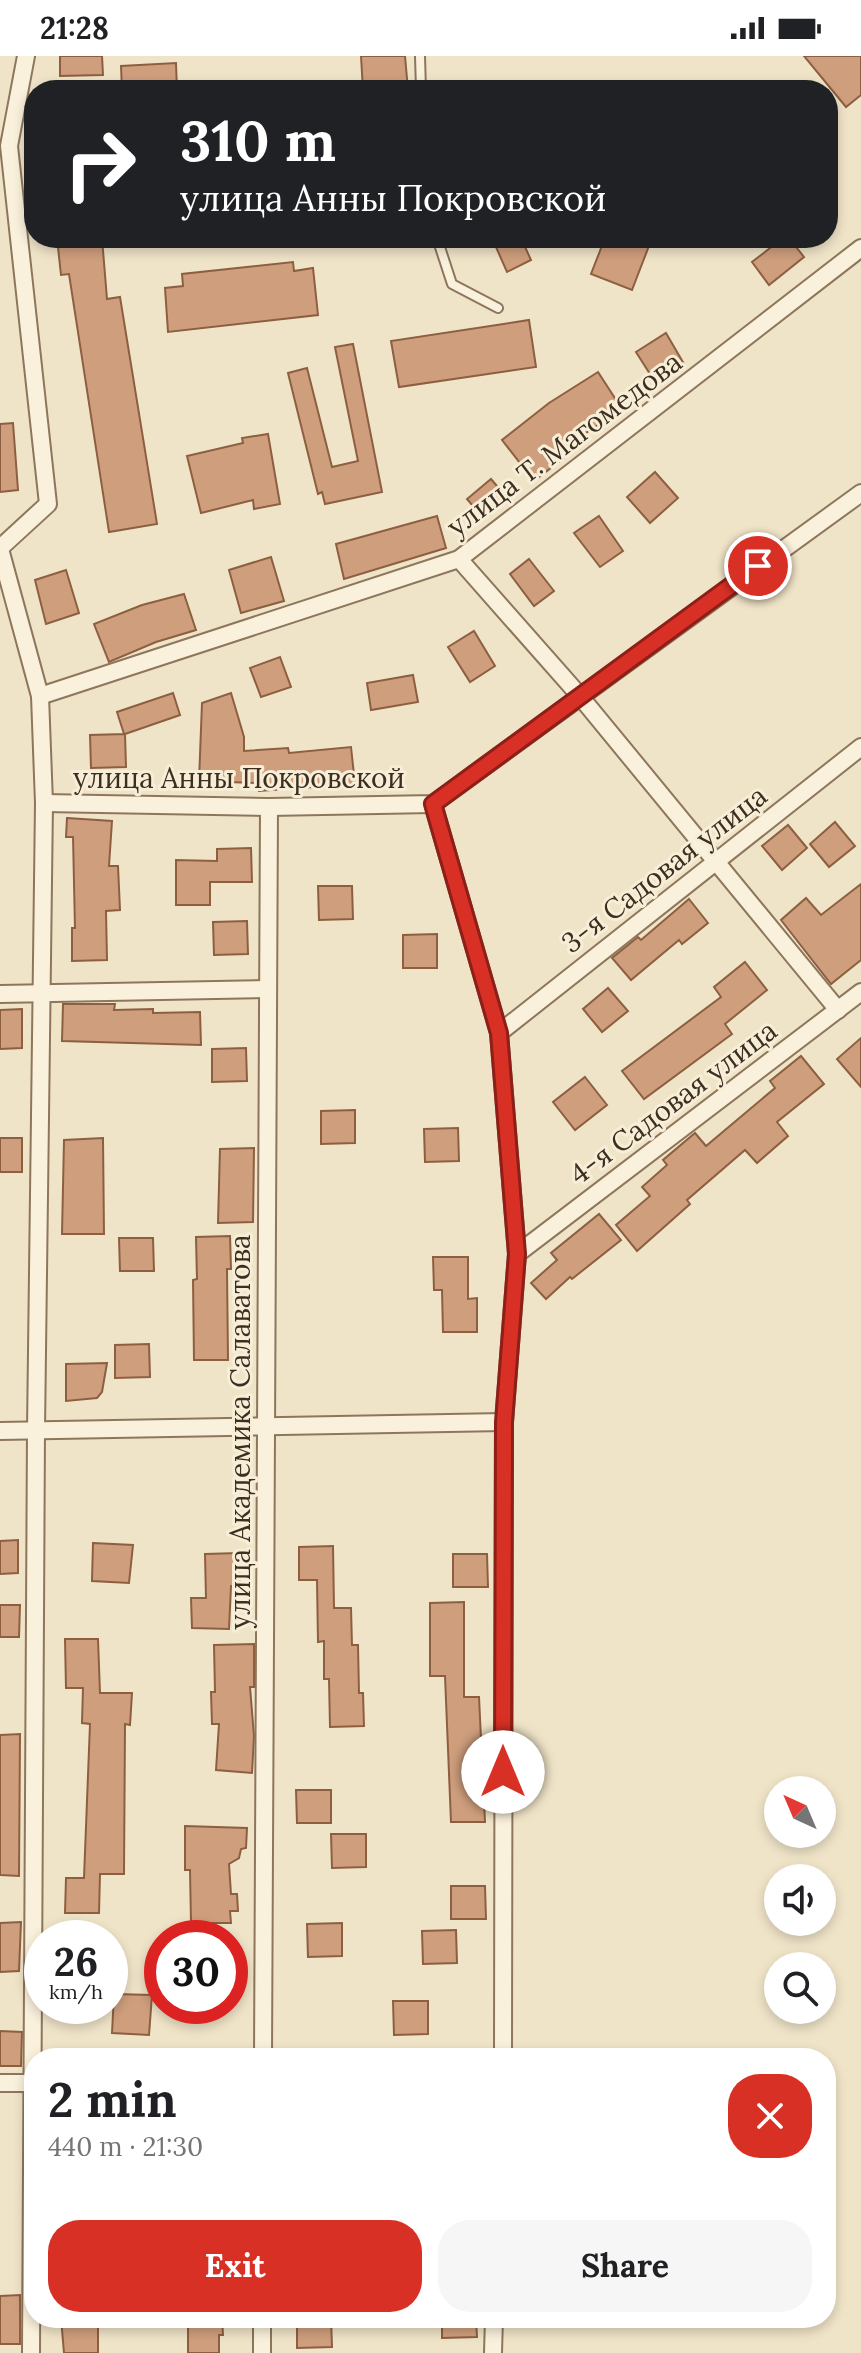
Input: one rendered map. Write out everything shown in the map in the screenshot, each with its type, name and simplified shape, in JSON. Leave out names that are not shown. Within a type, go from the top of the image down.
[{"type":"street","points":[[26,56],[9,146],[48,504],[0,549],[40,696],[44,803],[36,1430],[33,2048]]},
{"type":"street","name":"улица Т. Магомедова","points":[[40,696],[459,559],[861,248]]},
{"type":"street","name":"улица Анны Покровской","points":[[44,803],[269,807],[433,804],[861,493]]},
{"type":"street","points":[[459,559],[579,695],[838,1010]]},
{"type":"street","name":"3-я Садовая улица","points":[[499,1033],[861,747]]},
{"type":"street","points":[[433,804],[499,1033],[517,1254],[504,1422],[503,2048]]},
{"type":"street","name":"улица Академика Салаватова","points":[[263,2048],[269,807]]},
{"type":"street","points":[[0,994],[267,989]]},
{"type":"street","name":"4-я Садовая улица","points":[[517,1254],[861,992]]},
{"type":"street","points":[[0,1431],[504,1422]]},
{"type":"street","points":[[0,2083],[24,2083]]},
{"type":"street","points":[[31,2328],[31,2353]]},
{"type":"street","points":[[262,2328],[262,2353]]},
{"type":"street","points":[[493,2353],[494,2328]]},
{"type":"lane","points":[[420,56],[421,80]]},
{"type":"lane","points":[[440,248],[452,284],[498,308]]},
{"type":"building","points":[[60,56],[102,56],[103,75],[60,76]]},
{"type":"building","points":[[361,56],[405,56],[407,80],[362,80]]},
{"type":"building","points":[[804,56],[861,56],[861,95],[846,107],[838,97],[838,80],[824,80]]},
{"type":"building","points":[[176,63],[177,80],[122,80],[121,66]]},
{"type":"building","points":[[58,248],[103,248],[107,299],[120,297],[157,524],[109,532],[69,274],[61,275]]},
{"type":"building","points":[[496,248],[526,248],[531,260],[507,272]]},
{"type":"building","points":[[601,248],[648,248],[632,290],[591,274]]},
{"type":"building","points":[[770,248],[797,248],[804,257],[769,285],[752,262]]},
{"type":"building","points":[[293,262],[294,271],[313,268],[318,315],[168,332],[165,288],[183,286],[182,274]]},
{"type":"building","points":[[529,320],[536,367],[399,387],[391,341]]},
{"type":"building","points":[[666,333],[684,364],[655,382],[636,352]]},
{"type":"building","points":[[353,344],[382,492],[325,504],[322,492],[318,494],[288,373],[307,368],[332,467],[358,461],[335,347]]},
{"type":"building","points":[[598,372],[622,409],[574,441],[578,447],[534,481],[502,440],[549,403]]},
{"type":"building","points":[[13,423],[18,490],[0,492],[0,424]]},
{"type":"building","points":[[268,434],[280,504],[254,509],[253,500],[201,513],[187,456],[243,443],[242,438]]},
{"type":"building","points":[[655,472],[678,498],[650,523],[627,497]]},
{"type":"building","points":[[491,479],[508,499],[484,519],[467,499]]},
{"type":"building","points":[[437,516],[446,548],[344,579],[336,544]]},
{"type":"building","points":[[599,516],[623,551],[600,567],[574,533]]},
{"type":"building","points":[[271,557],[284,601],[241,613],[229,570]]},
{"type":"building","points":[[529,559],[554,591],[534,606],[510,574]]},
{"type":"building","points":[[66,570],[79,613],[46,624],[35,580]]},
{"type":"building","points":[[184,594],[196,630],[156,642],[109,662],[94,624],[142,605]]},
{"type":"building","points":[[474,631],[495,666],[470,682],[448,647]]},
{"type":"building","points":[[280,657],[291,687],[261,697],[250,668]]},
{"type":"building","points":[[413,675],[418,702],[371,710],[367,683]]},
{"type":"building","points":[[173,693],[180,715],[125,734],[126,767],[91,768],[90,735],[124,734],[117,712]]},
{"type":"building","points":[[231,693],[244,737],[244,751],[288,748],[289,753],[351,747],[355,784],[259,791],[258,783],[199,781],[202,703]]},
{"type":"building","points":[[67,818],[112,821],[109,866],[118,866],[120,910],[106,911],[107,960],[72,961],[72,928],[75,928],[73,837],[66,837]]},
{"type":"building","points":[[835,822],[855,846],[829,867],[810,844]]},
{"type":"building","points":[[788,825],[807,848],[782,870],[762,846]]},
{"type":"building","points":[[251,848],[252,882],[210,882],[210,905],[176,905],[176,860],[217,861],[217,849]]},
{"type":"building","points":[[861,884],[861,960],[831,984],[781,920],[806,898],[821,915]]},
{"type":"building","points":[[318,886],[352,886],[353,919],[319,920]]},
{"type":"building","points":[[689,899],[708,923],[682,944],[679,940],[631,980],[612,958],[638,937],[641,940]]},
{"type":"building","points":[[247,921],[248,954],[214,955],[213,922]]},
{"type":"building","points":[[437,934],[437,968],[403,968],[403,935]]},
{"type":"building","points":[[745,962],[767,990],[725,1024],[732,1034],[644,1099],[622,1071],[721,997],[714,987]]},
{"type":"building","points":[[608,988],[628,1011],[602,1032],[583,1009]]},
{"type":"building","points":[[63,1004],[115,1004],[114,1010],[153,1009],[153,1013],[200,1012],[201,1045],[62,1041]]},
{"type":"building","points":[[22,1009],[22,1048],[0,1049],[0,1010]]},
{"type":"building","points":[[861,1038],[861,1087],[837,1059]]},
{"type":"building","points":[[246,1048],[247,1081],[212,1082],[212,1049]]},
{"type":"building","points":[[801,1056],[824,1084],[777,1122],[788,1136],[757,1163],[745,1150],[687,1200],[690,1204],[637,1251],[616,1225],[650,1196],[642,1187],[667,1165],[663,1160],[695,1133],[706,1146],[775,1088],[770,1081]]},
{"type":"building","points":[[585,1077],[607,1105],[575,1130],[553,1102]]},
{"type":"building","points":[[355,1110],[355,1143],[321,1144],[321,1111]]},
{"type":"building","points":[[458,1128],[459,1161],[425,1162],[424,1129]]},
{"type":"building","points":[[0,1138],[22,1138],[22,1172],[0,1172]]},
{"type":"building","points":[[103,1138],[104,1234],[62,1234],[64,1140]]},
{"type":"building","points":[[254,1148],[253,1222],[218,1223],[220,1149]]},
{"type":"building","points":[[599,1214],[621,1240],[572,1279],[570,1277],[546,1299],[531,1283],[557,1260],[551,1253]]},
{"type":"building","points":[[230,1236],[231,1269],[227,1269],[228,1360],[194,1360],[196,1237]]},
{"type":"building","points":[[119,1238],[153,1238],[154,1271],[120,1271]]},
{"type":"building","points":[[433,1257],[468,1257],[468,1299],[477,1298],[477,1332],[443,1332],[442,1290],[434,1290]]},
{"type":"building","points":[[149,1344],[150,1377],[115,1378],[115,1345]]},
{"type":"building","points":[[107,1363],[102,1392],[97,1398],[66,1401],[66,1364]]},
{"type":"building","points":[[18,1540],[18,1573],[0,1574],[0,1541]]},
{"type":"building","points":[[93,1543],[133,1545],[129,1583],[92,1581]]},
{"type":"building","points":[[333,1546],[334,1608],[351,1608],[352,1645],[358,1645],[359,1693],[363,1693],[364,1726],[330,1727],[329,1679],[324,1679],[324,1641],[318,1642],[317,1580],[299,1580],[299,1547]]},
{"type":"building","points":[[239,1553],[240,1586],[231,1586],[229,1629],[192,1628],[191,1598],[206,1598],[205,1554]]},
{"type":"building","points":[[453,1554],[487,1554],[488,1587],[453,1587]]},
{"type":"building","points":[[464,1602],[464,1697],[479,1697],[485,1822],[451,1822],[445,1676],[430,1676],[430,1603]]},
{"type":"building","points":[[0,1605],[20,1605],[19,1637],[0,1637]]},
{"type":"building","points":[[65,1639],[98,1639],[100,1693],[132,1693],[130,1725],[125,1724],[124,1874],[100,1874],[99,1913],[65,1913],[66,1878],[84,1878],[90,1724],[82,1723],[83,1688],[66,1688]]},
{"type":"building","points":[[254,1644],[254,1687],[250,1687],[254,1736],[252,1773],[216,1770],[219,1724],[212,1724],[211,1692],[215,1692],[214,1645]]},
{"type":"building","points":[[20,1734],[19,1876],[0,1875],[0,1735]]},
{"type":"building","points":[[296,1790],[331,1790],[331,1823],[297,1823]]},
{"type":"building","points":[[185,1826],[247,1828],[246,1848],[241,1849],[239,1858],[229,1864],[231,1894],[237,1894],[238,1911],[230,1911],[231,1920],[191,1920],[190,1870],[185,1870]]},
{"type":"building","points":[[331,1834],[366,1834],[366,1867],[332,1868]]},
{"type":"building","points":[[451,1886],[485,1886],[486,1919],[451,1919]]},
{"type":"building","points":[[21,1922],[19,1971],[0,1972],[0,1923]]},
{"type":"building","points":[[342,1923],[342,1956],[308,1957],[307,1924]]},
{"type":"building","points":[[456,1930],[457,1963],[423,1964],[422,1931]]},
{"type":"building","points":[[128,1994],[144,1995],[144,2024],[150,2024],[149,2035],[112,2033],[112,2024],[128,2024]]},
{"type":"building","points":[[393,2001],[428,2001],[428,2034],[394,2035]]},
{"type":"building","points":[[0,2031],[22,2032],[21,2066],[0,2066]]},
{"type":"building","points":[[20,2295],[20,2344],[0,2344],[0,2296]]},
{"type":"building","points":[[62,2328],[98,2328],[98,2353],[64,2353]]},
{"type":"building","points":[[188,2328],[223,2328],[223,2335],[219,2335],[219,2353],[188,2353]]},
{"type":"building","points":[[297,2328],[331,2328],[332,2347],[297,2348]]},
{"type":"building","points":[[442,2328],[477,2328],[477,2337],[442,2338]]},
{"type":"route","points":[[503,1772],[504,1422],[517,1254],[499,1033],[433,804],[758,566]]}]
